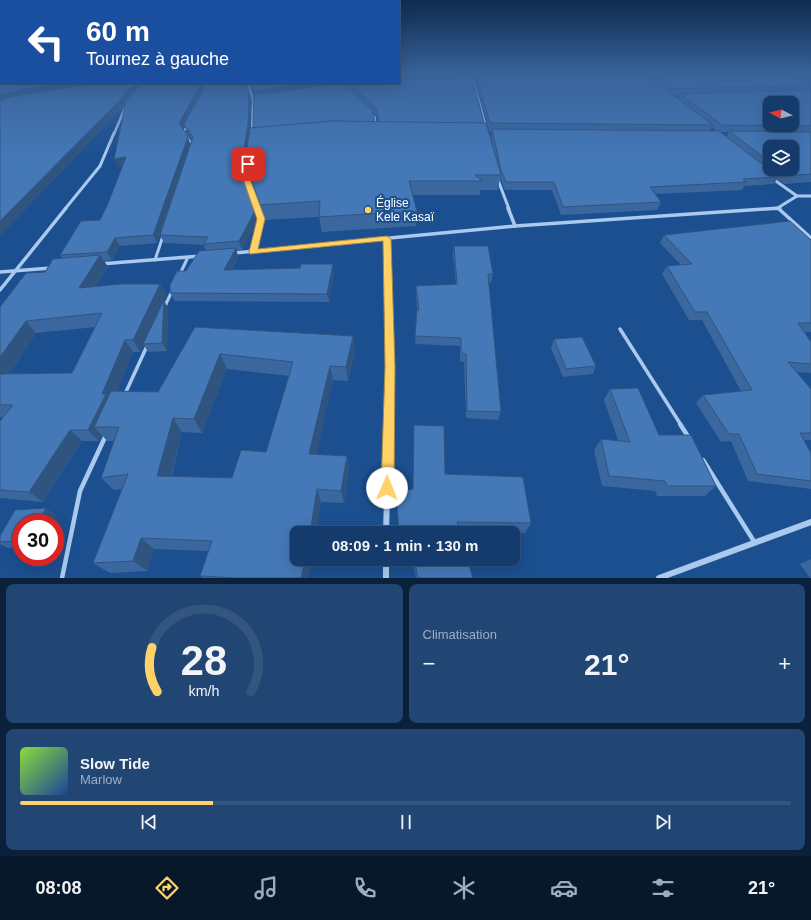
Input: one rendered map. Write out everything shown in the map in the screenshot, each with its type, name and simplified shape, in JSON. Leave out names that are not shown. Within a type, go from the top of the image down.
[{"type":"street","points":[[0,290],[100,166],[128,102]]},
{"type":"street","points":[[252,139],[253,102]]},
{"type":"street","points":[[479,102],[488,134]]},
{"type":"street","points":[[248,161],[246,176],[261,219],[253,252]]},
{"type":"street","points":[[497,178],[515,226]]},
{"type":"street","points":[[771,178],[797,196],[811,196]]},
{"type":"street","points":[[231,254],[515,226],[779,209],[797,196]]},
{"type":"street","points":[[779,209],[811,238]]},
{"type":"street","points":[[386,526],[390,367],[387,239]]},
{"type":"street","points":[[93,264],[209,255]]},
{"type":"street","points":[[0,272],[54,267]]},
{"type":"street","points":[[659,578],[811,522]]},
{"type":"street","points":[[386,566],[386,578]]},
{"type":"lane","points":[[370,112],[375,117],[377,132]]},
{"type":"lane","points":[[187,125],[184,131],[193,144],[190,151]]},
{"type":"lane","points":[[155,260],[164,231]]},
{"type":"lane","points":[[178,278],[188,257]]},
{"type":"lane","points":[[162,314],[175,286]]},
{"type":"lane","points":[[620,329],[692,442]]},
{"type":"lane","points":[[122,399],[148,342]]},
{"type":"lane","points":[[62,578],[80,491],[109,428]]},
{"type":"lane","points":[[700,456],[755,543]]},
{"type":"building","points":[[0,102],[118,102],[0,221]]},
{"type":"building","points":[[126,102],[191,102],[179,123],[188,137],[153,235],[115,238],[107,252],[60,255],[81,221],[100,220],[126,157],[114,159]]},
{"type":"building","points":[[196,102],[249,102],[248,125],[241,168],[255,211],[239,241],[204,244],[208,237],[160,235],[193,137],[184,124]]},
{"type":"building","points":[[254,102],[363,102],[373,111],[374,122],[332,121],[253,128]]},
{"type":"building","points":[[369,102],[479,102],[484,123],[379,122],[377,109]]},
{"type":"building","points":[[484,102],[682,102],[713,125],[490,123]]},
{"type":"building","points":[[692,102],[763,102],[763,125],[722,125]]},
{"type":"building","points":[[799,102],[811,102],[811,126],[799,126]]},
{"type":"building","points":[[332,121],[486,123],[501,175],[475,175],[482,181],[409,181],[417,211],[319,217],[320,201],[260,205],[245,161],[250,128]]},
{"type":"building","points":[[492,129],[719,131],[763,165],[763,176],[779,177],[743,179],[746,182],[650,187],[661,202],[563,207],[554,182],[506,182],[501,170]]},
{"type":"building","points":[[729,131],[811,132],[811,174],[799,175],[799,140],[763,140],[763,157]]},
{"type":"building","points":[[790,221],[811,240],[811,323],[798,323],[811,342],[811,364],[788,362],[811,389],[811,433],[800,433],[811,453],[811,481],[757,474],[739,434],[729,434],[703,395],[752,390],[707,312],[695,312],[667,266],[692,264],[664,235]]},
{"type":"building","points":[[454,246],[488,246],[493,274],[488,274],[501,412],[467,411],[466,354],[461,353],[461,338],[415,336],[417,310],[419,310],[416,286],[457,284]]},
{"type":"building","points":[[236,248],[224,270],[300,268],[301,264],[333,264],[327,294],[170,293],[170,285],[177,271],[186,271],[199,251]]},
{"type":"building","points":[[100,255],[79,288],[121,284],[160,284],[133,340],[125,340],[102,394],[106,394],[88,430],[70,430],[29,492],[0,490],[0,421],[13,405],[0,405],[0,374],[72,373],[102,313],[26,321],[0,357],[0,307],[26,273],[45,272],[53,259]]},
{"type":"building","points":[[164,300],[162,343],[143,344]]},
{"type":"building","points":[[195,327],[353,336],[346,367],[330,366],[309,454],[347,456],[341,491],[317,489],[311,526],[290,526],[290,566],[304,566],[301,578],[236,578],[200,576],[212,541],[141,538],[133,561],[93,563],[128,474],[101,478],[119,427],[94,427],[111,391],[158,392]],"holes":[[[220,354],[293,362],[266,452],[241,450],[232,478],[157,476],[173,418],[194,419]]]},
{"type":"building","points":[[582,337],[596,366],[566,369],[554,339]]},
{"type":"building","points":[[638,388],[659,435],[691,435],[716,486],[667,486],[665,481],[609,476],[601,439],[630,442],[610,389]]},
{"type":"building","points":[[414,425],[444,426],[445,474],[523,477],[531,523],[457,522],[458,526],[398,526],[396,491],[413,489]]},
{"type":"building","points":[[46,508],[43,514],[13,514],[15,510]]},
{"type":"building","points":[[12,515],[12,541],[0,542],[0,536]]},
{"type":"building","points":[[415,566],[469,566],[473,578],[418,578]]},
{"type":"place","name":"Église Kele Kasaï","points":[[368,210]]},
{"type":"route","points":[[248,164],[246,176],[261,219],[253,252],[387,239],[390,367],[387,488]]}]
